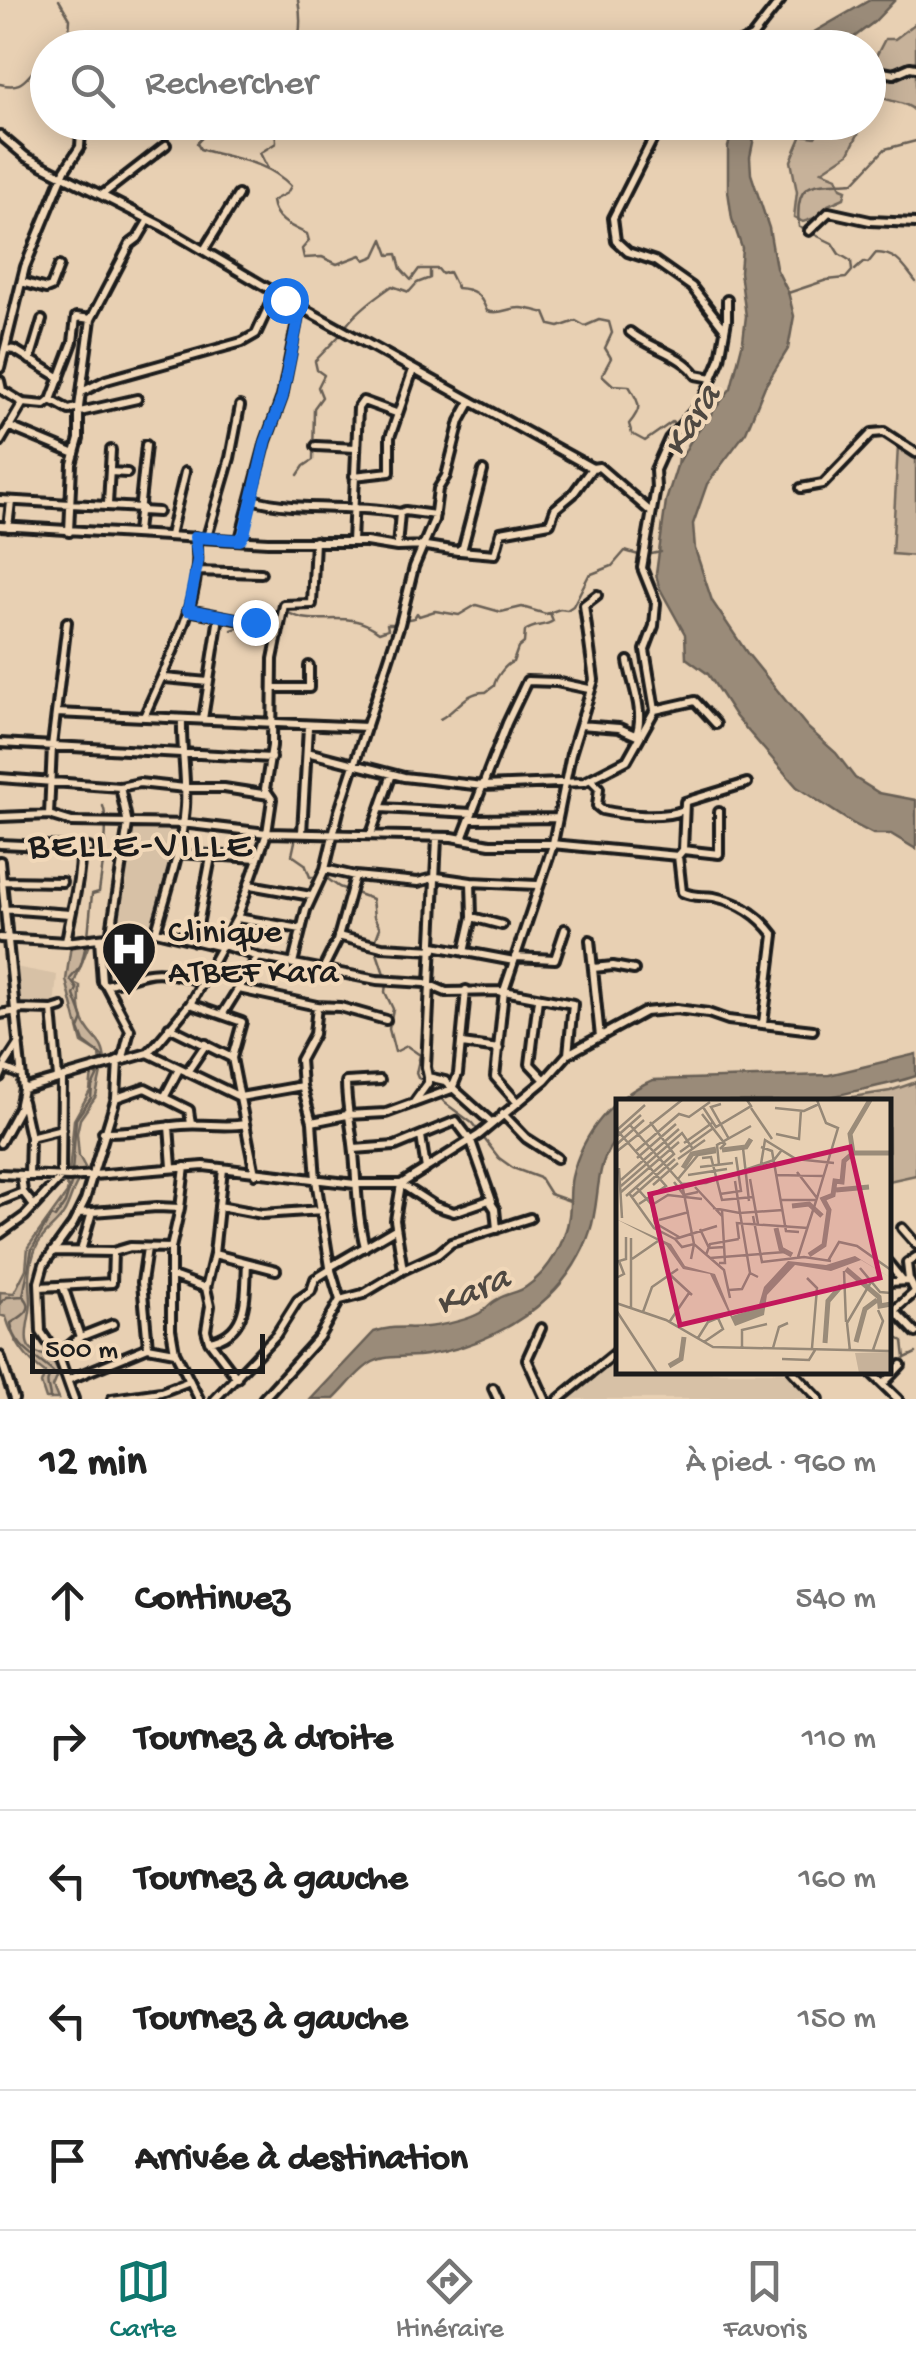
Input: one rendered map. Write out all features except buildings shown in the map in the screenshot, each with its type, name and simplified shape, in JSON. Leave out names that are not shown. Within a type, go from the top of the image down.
[{"type":"street","points":[[757,30],[781,0]]},
{"type":"street","points":[[886,72],[916,68]]},
{"type":"street","points":[[0,135],[24,156],[204,250],[592,468],[600,467],[651,512]]},
{"type":"street","points":[[0,368],[25,267],[81,140]]},
{"type":"street","points":[[652,140],[612,218],[616,241],[628,252],[655,261],[692,286],[724,328]]},
{"type":"street","points":[[102,194],[166,145]]},
{"type":"street","points":[[204,250],[238,196]]},
{"type":"street","points":[[810,231],[830,212],[870,221],[916,223]]},
{"type":"street","points":[[70,532],[91,319],[130,244],[148,221]]},
{"type":"street","points":[[22,282],[51,287],[58,266]]},
{"type":"street","points":[[82,392],[106,380],[242,342],[256,334],[269,306],[288,300]]},
{"type":"street","points":[[307,752],[431,782],[483,786],[591,779],[621,766],[655,710],[645,650],[654,626],[656,603],[642,568],[658,458],[669,439],[688,423],[702,402],[720,359],[727,300]]},
{"type":"street","points":[[240,540],[266,441],[282,398],[300,305]]},
{"type":"street","points":[[0,381],[2,390],[24,403],[45,404],[73,342],[76,317],[91,319]]},
{"type":"street","points":[[30,360],[42,320]]},
{"type":"street","points":[[630,332],[688,364],[696,375],[712,378]]},
{"type":"street","points":[[6,350],[15,350],[60,378]]},
{"type":"street","points":[[354,476],[390,472],[390,437],[412,370]]},
{"type":"street","points":[[50,400],[69,410],[80,410],[138,398]]},
{"type":"street","points":[[352,542],[356,421],[363,401],[396,414]]},
{"type":"street","points":[[294,963],[310,896],[319,886],[421,547],[435,515],[438,490],[446,476],[456,431],[472,401]]},
{"type":"street","points":[[0,442],[24,403]]},
{"type":"street","points":[[207,537],[230,458],[240,406]]},
{"type":"street","points":[[10,427],[75,454]]},
{"type":"street","points":[[801,488],[823,484],[872,434],[884,432],[916,453]]},
{"type":"street","points":[[137,532],[146,445]]},
{"type":"street","points":[[316,446],[356,448]]},
{"type":"street","points":[[108,504],[110,450]]},
{"type":"street","points":[[11,502],[4,527],[352,542],[495,554],[501,532],[553,520],[555,509],[573,494],[592,468]]},
{"type":"street","points":[[110,472],[127,473]]},
{"type":"street","points":[[170,535],[184,472]]},
{"type":"street","points":[[458,550],[463,547],[483,472]]},
{"type":"street","points":[[252,498],[275,506],[315,505],[400,513],[405,510],[435,515]]},
{"type":"street","points":[[0,500],[108,504],[158,512]]},
{"type":"street","points":[[396,548],[400,513]]},
{"type":"street","points":[[144,717],[155,687],[165,678],[188,610],[198,560],[195,537]]},
{"type":"street","points":[[148,1053],[190,1004],[222,946],[237,918],[267,833],[270,796],[265,789],[271,758],[272,659],[284,605],[312,604],[315,541]]},
{"type":"street","points":[[196,571],[261,572]]},
{"type":"street","points":[[517,1102],[495,1077],[504,991],[552,844],[594,674],[584,605],[597,595]]},
{"type":"street","points":[[188,610],[278,627]]},
{"type":"street","points":[[49,815],[52,746],[67,622]]},
{"type":"street","points":[[203,719],[218,623]]},
{"type":"street","points":[[628,660],[639,711],[638,736]]},
{"type":"street","points":[[274,688],[308,688],[309,666]]},
{"type":"street","points":[[165,678],[208,682]]},
{"type":"street","points":[[462,838],[527,681],[575,684],[590,690]]},
{"type":"street","points":[[655,710],[695,701],[716,724]]},
{"type":"street","points":[[56,713],[367,727]]},
{"type":"street","points":[[156,931],[182,826],[182,719]]},
{"type":"street","points":[[580,724],[619,728],[638,736]]},
{"type":"street","points":[[302,833],[308,726]]},
{"type":"street","points":[[0,743],[271,758]]},
{"type":"street","points":[[370,835],[392,774]]},
{"type":"street","points":[[0,778],[120,787],[138,783],[224,788],[270,796]]},
{"type":"street","points":[[591,779],[598,788],[597,806],[602,810],[642,814],[676,814],[684,810]]},
{"type":"street","points":[[747,784],[686,802],[682,892],[712,896],[748,909],[774,935],[763,1023]]},
{"type":"street","points":[[110,938],[128,824],[120,787]]},
{"type":"street","points":[[381,808],[559,818]]},
{"type":"street","points":[[0,818],[49,815],[72,822],[190,824],[267,833],[462,838],[512,846],[552,844],[719,854],[719,812]]},
{"type":"street","points":[[415,1102],[428,1082],[425,1058],[437,838]]},
{"type":"street","points":[[0,844],[84,848],[66,942]]},
{"type":"street","points":[[177,853],[258,858]]},
{"type":"street","points":[[195,940],[211,857]]},
{"type":"street","points":[[0,861],[3,939],[17,1010],[22,1100],[30,1137],[24,1192],[34,1206]]},
{"type":"street","points":[[324,869],[418,882],[437,877],[537,886]]},
{"type":"street","points":[[322,970],[338,936],[355,876]]},
{"type":"street","points":[[2,881],[62,882]]},
{"type":"street","points":[[464,952],[472,917],[471,882]]},
{"type":"street","points":[[250,885],[310,896]]},
{"type":"street","points":[[4,910],[70,914]]},
{"type":"street","points":[[472,917],[502,925]]},
{"type":"street","points":[[237,918],[301,929]]},
{"type":"street","points":[[338,936],[382,947],[555,959],[566,929]]},
{"type":"street","points":[[3,939],[66,942],[156,931],[258,957],[377,980],[431,985],[446,992],[504,991],[573,1004],[568,1054]]},
{"type":"street","points":[[74,1399],[57,1356],[41,1332],[40,1288],[44,1264],[79,1212],[116,1098],[130,1030],[102,982],[99,939]]},
{"type":"street","points":[[590,940],[600,1037]]},
{"type":"street","points":[[222,1015],[258,957]]},
{"type":"street","points":[[593,968],[634,970]]},
{"type":"street","points":[[106,986],[147,970],[200,981]]},
{"type":"street","points":[[239,988],[386,1020]]},
{"type":"street","points":[[452,1090],[462,1044],[466,990]]},
{"type":"street","points":[[538,999],[530,1064],[545,1080]]},
{"type":"street","points":[[190,1004],[242,1022],[232,1058],[255,1174]]},
{"type":"street","points":[[263,1399],[319,1338],[340,1300],[330,1268],[316,1180],[312,1122],[302,1086],[300,1060],[314,1034],[317,1006]]},
{"type":"street","points":[[0,1014],[62,1007]]},
{"type":"street","points":[[0,1174],[68,1176],[184,1167],[355,1184],[401,1184],[481,1134],[545,1080],[568,1054],[645,1012],[670,1009],[814,1030]]},
{"type":"street","points":[[52,1010],[68,1176]]},
{"type":"street","points":[[169,1027],[232,1058]]},
{"type":"street","points":[[0,1077],[4,1063],[19,1043]]},
{"type":"street","points":[[165,1096],[206,1044]]},
{"type":"street","points":[[462,1044],[498,1049]]},
{"type":"street","points":[[23,1089],[148,1053],[240,1097],[302,1086]]},
{"type":"street","points":[[4,1063],[21,1075]]},
{"type":"street","points":[[428,1077],[444,1081],[492,1123]]},
{"type":"street","points":[[365,1247],[346,1114],[346,1082],[380,1080]]},
{"type":"street","points":[[116,1098],[145,1088],[189,1110],[191,1124]]},
{"type":"street","points":[[312,1122],[346,1114],[386,1113],[452,1090]]},
{"type":"street","points":[[0,1142],[22,1100]]},
{"type":"street","points":[[503,1114],[526,1138],[557,1158]]},
{"type":"street","points":[[354,1149],[395,1146],[456,1121],[471,1141],[497,1229]]},
{"type":"street","points":[[104,1132],[138,1133],[191,1124],[245,1124]]},
{"type":"street","points":[[170,1126],[172,1168]]},
{"type":"street","points":[[30,1137],[62,1129]]},
{"type":"street","points":[[421,1136],[426,1170]]},
{"type":"street","points":[[184,1167],[180,1208],[170,1248],[175,1352],[199,1399]]},
{"type":"street","points":[[223,1170],[214,1254],[206,1288],[210,1306],[206,1330],[209,1341],[237,1378]]},
{"type":"street","points":[[0,1234],[68,1176]]},
{"type":"street","points":[[401,1184],[444,1210],[459,1212],[486,1200],[492,1202]]},
{"type":"street","points":[[401,1184],[395,1205],[395,1229],[403,1270]]},
{"type":"street","points":[[0,1200],[24,1192]]},
{"type":"street","points":[[219,1206],[262,1214],[322,1210]]},
{"type":"street","points":[[79,1212],[180,1208]]},
{"type":"street","points":[[81,1251],[92,1212]]},
{"type":"street","points":[[340,1300],[363,1294],[451,1244],[530,1218]]},
{"type":"street","points":[[902,1228],[916,1244]]},
{"type":"street","points":[[215,1399],[276,1335],[298,1300],[312,1291],[315,1279],[395,1229]]},
{"type":"street","points":[[52,1250],[114,1252],[119,1248],[170,1248]]},
{"type":"street","points":[[147,1248],[142,1282],[148,1347]]},
{"type":"street","points":[[40,1288],[112,1284],[114,1252]]},
{"type":"street","points":[[214,1254],[276,1270]]},
{"type":"street","points":[[905,1280],[906,1263],[916,1256]]},
{"type":"street","points":[[209,1341],[227,1334],[243,1316],[247,1263]]},
{"type":"street","points":[[891,1266],[916,1292],[892,1313],[916,1334]]},
{"type":"street","points":[[170,1274],[206,1288]]},
{"type":"street","points":[[891,1282],[905,1280]]},
{"type":"street","points":[[63,1286],[80,1336]]},
{"type":"street","points":[[57,1356],[80,1336],[112,1324]]},
{"type":"street","points":[[541,1328],[527,1359],[545,1399]]},
{"type":"street","points":[[68,1380],[148,1347],[175,1352]]},
{"type":"street","points":[[559,1399],[616,1354]]},
{"type":"street","points":[[0,1356],[14,1399]]},
{"type":"street","points":[[883,1384],[901,1366]]},
{"type":"street","points":[[794,1374],[819,1399]]},
{"type":"street","points":[[872,1374],[898,1399]]},
{"type":"street","points":[[112,1399],[162,1392],[190,1382]]},
{"type":"street","points":[[493,1388],[498,1399]]},
{"type":"shaded area","points":[[870,0],[895,0],[863,30],[818,30]]},
{"type":"shaded area","points":[[916,23],[916,112],[886,99],[886,39],[895,39]]},
{"type":"shaded area","name":"Kara","points":[[730,140],[754,140],[751,174],[769,228],[776,268],[794,316],[788,349],[765,386],[746,432],[707,484],[693,524],[695,549],[712,601],[747,653],[808,728],[836,753],[855,778],[879,793],[916,800],[916,849],[891,834],[873,834],[797,787],[736,717],[708,674],[686,658],[685,634],[659,587],[656,574],[666,501],[677,466],[731,388],[743,341],[746,316],[740,272],[742,248],[728,191]]},
{"type":"shaded area","points":[[800,140],[855,140],[849,153],[822,171],[837,177],[846,190],[844,198],[828,205],[823,215],[803,222],[794,217],[797,192],[791,161]]},
{"type":"shaded area","points":[[898,446],[916,454],[916,556],[892,554]]},
{"type":"shaded area","points":[[128,827],[181,828],[155,927],[112,934]]},
{"type":"shaded area","points":[[89,944],[74,983],[80,986],[83,1021],[103,1050],[105,1062],[101,1063],[100,1054],[82,1043],[66,980],[71,945]]},
{"type":"shaded area","points":[[15,967],[57,975],[54,1008],[18,1007]]},
{"type":"shaded area","name":"Kara","points":[[916,1054],[916,1076],[823,1099],[621,1099],[653,1080],[829,1075]]},
{"type":"shaded area","points":[[102,1068],[96,1096],[80,1119],[77,1133],[79,1156],[87,1171],[69,1174],[74,1120],[90,1091],[92,1072]]},
{"type":"shaded area","points":[[916,1082],[916,1175],[891,1181],[891,1099],[840,1099],[890,1091]]},
{"type":"shaded area","name":"Kara","points":[[616,1103],[616,1140],[601,1170],[587,1240],[574,1266],[549,1296],[508,1327],[476,1342],[443,1352],[373,1362],[334,1399],[311,1399],[374,1332],[468,1318],[534,1281],[564,1236],[572,1177],[583,1146]]},
{"type":"shaded area","points":[[81,1178],[61,1218],[33,1255],[27,1343],[38,1353],[49,1355],[59,1373],[53,1387],[58,1399],[46,1399],[41,1384],[45,1373],[26,1355],[6,1317],[0,1315],[0,1292],[14,1293],[26,1269],[28,1247],[67,1193],[62,1179]]},
{"type":"shaded area","points":[[616,1358],[616,1374],[787,1374],[812,1399],[564,1399]]},
{"type":"waterway","points":[[59,0],[70,19],[69,30]]},
{"type":"waterway","points":[[298,0],[300,30]]},
{"type":"waterway","points":[[0,84],[16,85],[30,75]]},
{"type":"waterway","points":[[200,140],[200,149],[260,166],[291,186],[287,193],[272,201],[273,208],[280,218],[307,234],[309,241],[302,249],[304,258],[322,257],[337,264],[361,255],[365,260],[375,256],[383,239],[389,255],[397,254],[401,269],[411,280],[419,269],[449,272],[457,288],[476,294],[487,311],[532,310],[545,313],[550,325],[559,327],[576,321],[585,326],[599,320],[609,322],[612,333],[605,348],[611,358],[602,375],[613,385],[629,386],[636,397],[638,409],[629,424],[632,434],[645,441],[672,422],[676,426]]},
{"type":"waterway","points":[[267,167],[260,153],[276,140]]},
{"type":"waterway","points":[[788,293],[846,278],[852,271],[851,261],[839,254],[832,243],[799,227],[803,192],[817,185],[854,182],[885,149],[916,141]]},
{"type":"waterway","points":[[855,270],[876,253],[889,255],[916,282]]},
{"type":"waterway","points":[[345,327],[392,286],[409,292],[417,283],[430,278],[430,271]]},
{"type":"waterway","points":[[298,475],[313,460],[314,408],[322,397],[318,387],[324,375],[317,370],[315,361],[341,334]]},
{"type":"waterway","points":[[677,466],[681,432]]},
{"type":"waterway","points":[[403,620],[435,611],[459,615],[476,605],[501,612],[522,607],[546,614],[567,610],[589,575],[612,566],[625,551],[642,556],[661,552]]},
{"type":"waterway","points":[[256,620],[278,611],[302,618],[350,620],[379,632],[388,629],[387,624],[396,624]]},
{"type":"waterway","points":[[440,719],[467,698],[494,686],[524,643],[525,631],[553,621],[550,613]]},
{"type":"waterway","points":[[232,630],[249,624]]},
{"type":"waterway","points":[[88,936],[92,894],[99,892],[103,860],[103,806]]},
{"type":"waterway","points":[[296,837],[292,855],[305,864],[310,877],[317,877]]},
{"type":"waterway","points":[[325,877],[339,887],[372,899],[380,928],[374,944],[385,977]]},
{"type":"waterway","points":[[86,944],[81,966],[70,979],[77,989],[74,995],[83,1019],[79,1029],[84,1042],[103,1057],[103,1062]]},
{"type":"waterway","points":[[386,984],[385,992],[393,1009],[389,1029],[395,1052],[407,1046],[420,1055],[418,1078],[472,1123],[499,1158],[540,1178],[550,1194],[570,1201]]},
{"type":"waterway","points":[[72,1173],[76,1119],[91,1098],[100,1070]]},
{"type":"waterway","points":[[23,1296],[32,1249],[51,1216],[55,1218],[65,1203],[72,1181]]},
{"type":"waterway","points":[[0,1303],[7,1297],[23,1296],[27,1301],[26,1312],[11,1323],[13,1332],[22,1346],[54,1373],[47,1382],[50,1399]]},
{"type":"waterway","points":[[891,1335],[903,1341],[905,1358],[916,1353]]},
{"type":"place","name":"Clinique ATBEF Kara","points":[[129,998]]},
{"type":"district","name":"BELLE-VILLE","points":[[141,841]]},
{"type":"route","points":[[255,622],[188,610],[198,560],[195,537],[240,540],[244,534],[266,441],[282,398],[299,315],[300,305],[285,300]]}]
